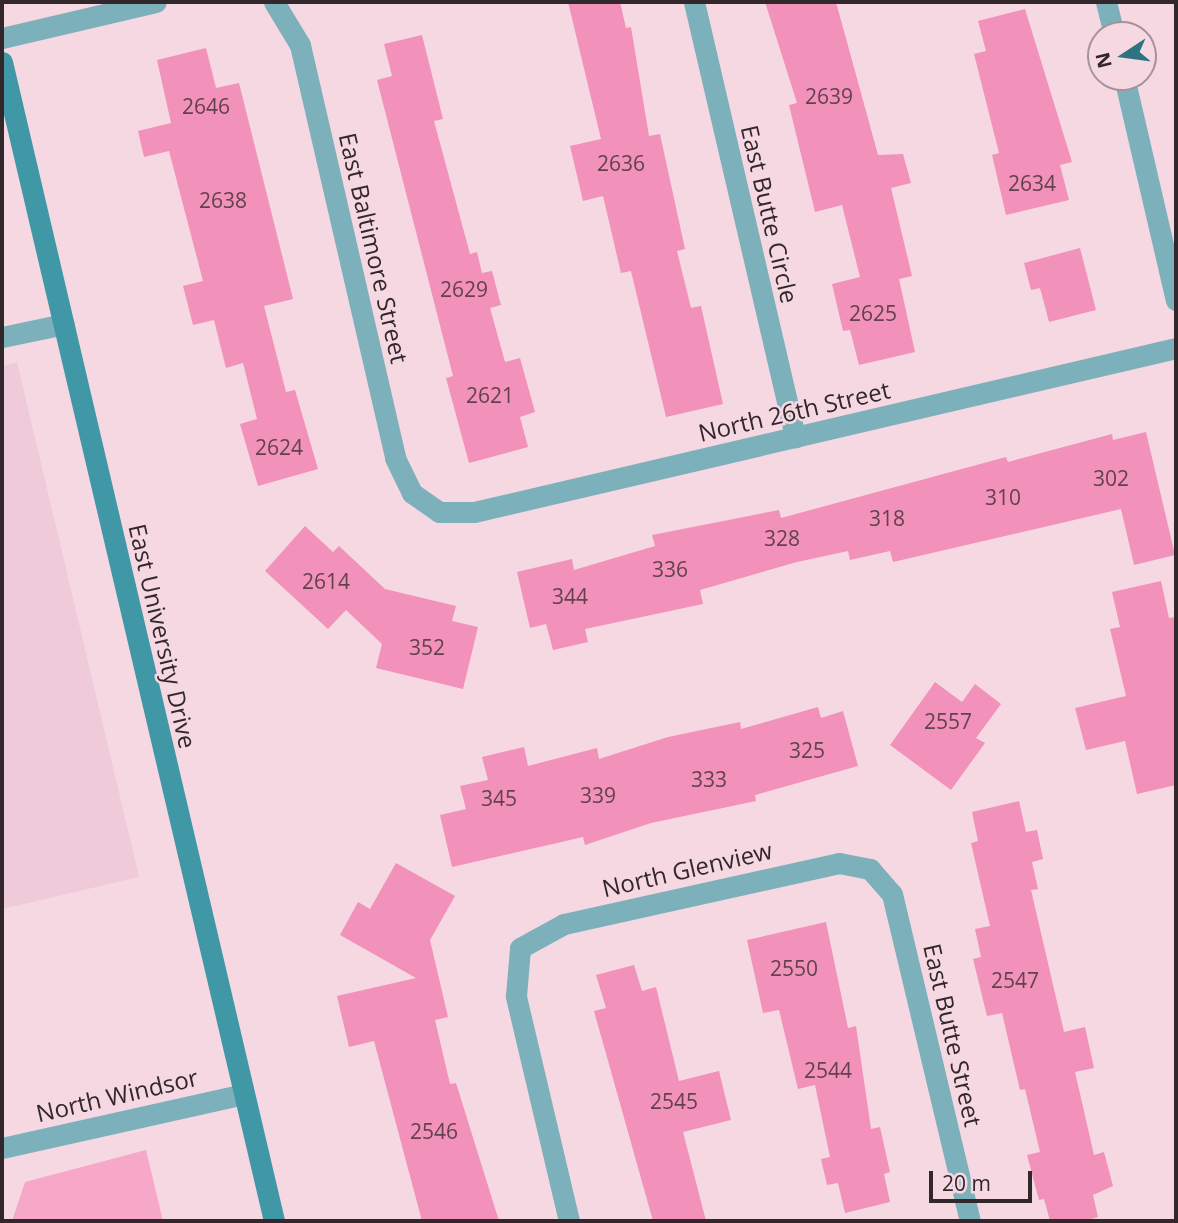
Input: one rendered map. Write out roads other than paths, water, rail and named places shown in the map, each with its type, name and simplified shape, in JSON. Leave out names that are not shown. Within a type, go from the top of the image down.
[{"type":"main road","name":"East University Drive","points":[[2,62],[274,1221]]},
{"type":"street","points":[[2,38],[156,2]]},
{"type":"street","name":"East Baltimore Street","points":[[274,2],[300,45],[395,458],[423,505]]},
{"type":"street","name":"East Butte Circle","points":[[694,2],[795,437]]},
{"type":"street","points":[[1106,2],[1111,21]]},
{"type":"street","points":[[1127,91],[1176,300]]},
{"type":"street","points":[[2,337],[64,324]]},
{"type":"street","name":"North 26th Street","points":[[423,505],[474,512],[1176,348]]},
{"type":"street","name":"North Glenview","points":[[569,1221],[516,996],[520,947],[564,924],[824,864],[870,869]]},
{"type":"street","name":"East Butte Street","points":[[870,869],[897,910],[970,1221]]},
{"type":"street","name":"North Windsor","points":[[2,1148],[244,1094]]}]
